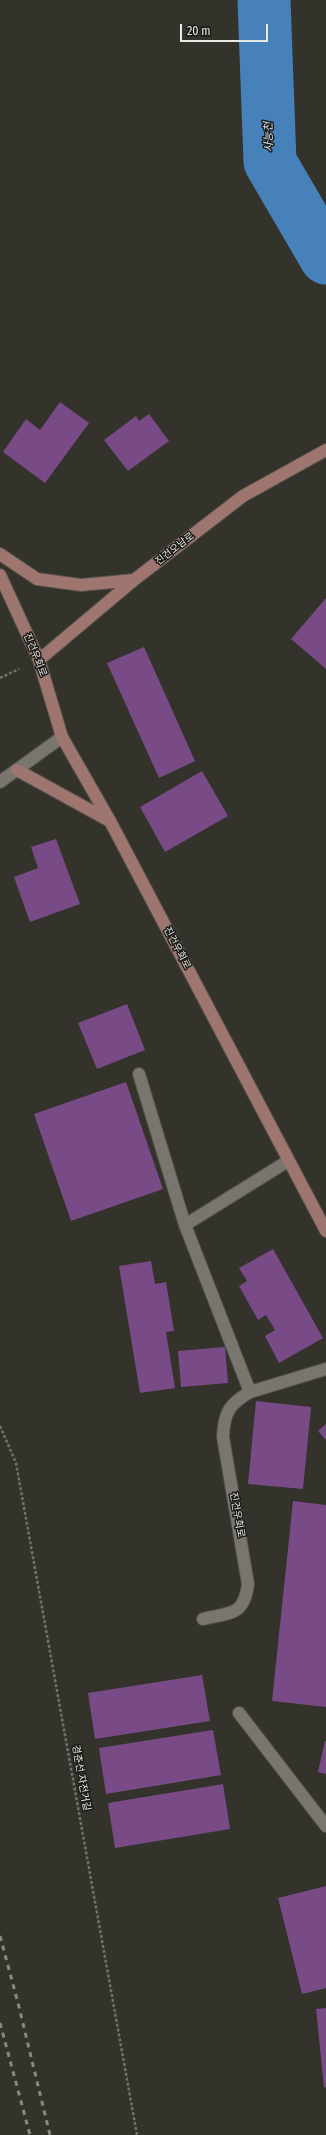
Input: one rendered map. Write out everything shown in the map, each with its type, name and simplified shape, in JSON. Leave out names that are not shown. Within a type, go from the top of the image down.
[{"type":"main road","name":"진건오남로","points":[[39,660],[134,580],[243,496],[325,454]]},
{"type":"main road","points":[[0,554],[37,579],[81,585],[134,580]]},
{"type":"main road","name":"진건우회로","points":[[0,575],[39,660],[62,737],[110,821],[326,1231]]},
{"type":"main road","points":[[17,770],[110,821]]},
{"type":"street","points":[[0,782],[62,737]]},
{"type":"street","points":[[139,1074],[185,1224],[250,1392]]},
{"type":"street","points":[[185,1224],[288,1160]]},
{"type":"street","name":"진건우회로","points":[[203,1620],[239,1610],[245,1602],[247,1595],[248,1584],[223,1437],[225,1416],[231,1406],[250,1392],[326,1370]]},
{"type":"street","points":[[239,1712],[326,1826]]},
{"type":"path","name":"경춘선 자전거길","points":[[0,1426],[16,1463],[137,2135]]},
{"type":"building","points":[[60,402],[89,423],[45,483],[3,452],[26,419],[40,430]]},
{"type":"building","points":[[149,414],[169,441],[128,471],[104,440],[136,416],[139,421]]},
{"type":"building","points":[[326,598],[326,669],[291,639]]},
{"type":"building","points":[[144,647],[195,761],[159,778],[107,663]]},
{"type":"building","points":[[202,771],[228,816],[165,852],[140,807]]},
{"type":"building","points":[[56,839],[80,904],[30,922],[14,877],[38,868],[31,847]]},
{"type":"building","points":[[127,1004],[145,1050],[97,1069],[78,1023]]},
{"type":"building","points":[[126,1082],[163,1189],[71,1221],[34,1114]]},
{"type":"building","points":[[273,1249],[323,1338],[279,1363],[265,1336],[275,1330],[266,1315],[258,1320],[239,1286],[247,1281],[239,1268]]},
{"type":"building","points":[[151,1261],[155,1284],[166,1282],[174,1331],[166,1332],[175,1388],[140,1393],[119,1266]]},
{"type":"building","points":[[225,1347],[228,1383],[181,1387],[178,1351]]},
{"type":"building","points":[[256,1401],[311,1407],[303,1489],[248,1484]]},
{"type":"building","points":[[326,1424],[326,1440],[318,1431]]},
{"type":"building","points":[[293,1501],[326,1505],[326,1707],[272,1701]]},
{"type":"building","points":[[202,1675],[210,1721],[95,1739],[88,1693]]},
{"type":"building","points":[[213,1730],[221,1775],[106,1794],[99,1748]]},
{"type":"building","points":[[326,1741],[326,1774],[318,1772]]},
{"type":"building","points":[[223,1784],[230,1829],[115,1848],[108,1803]]},
{"type":"building","points":[[326,1886],[326,1988],[302,1994],[278,1898]]},
{"type":"building","points":[[326,2008],[326,2087],[324,2088],[316,2009]]},
{"type":"waterway","name":"사능천","points":[[264,0],[270,162],[326,258]]},
{"type":"railway","points":[[0,1936],[50,2135]]},
{"type":"railway","points":[[0,2023],[30,2135]]}]
